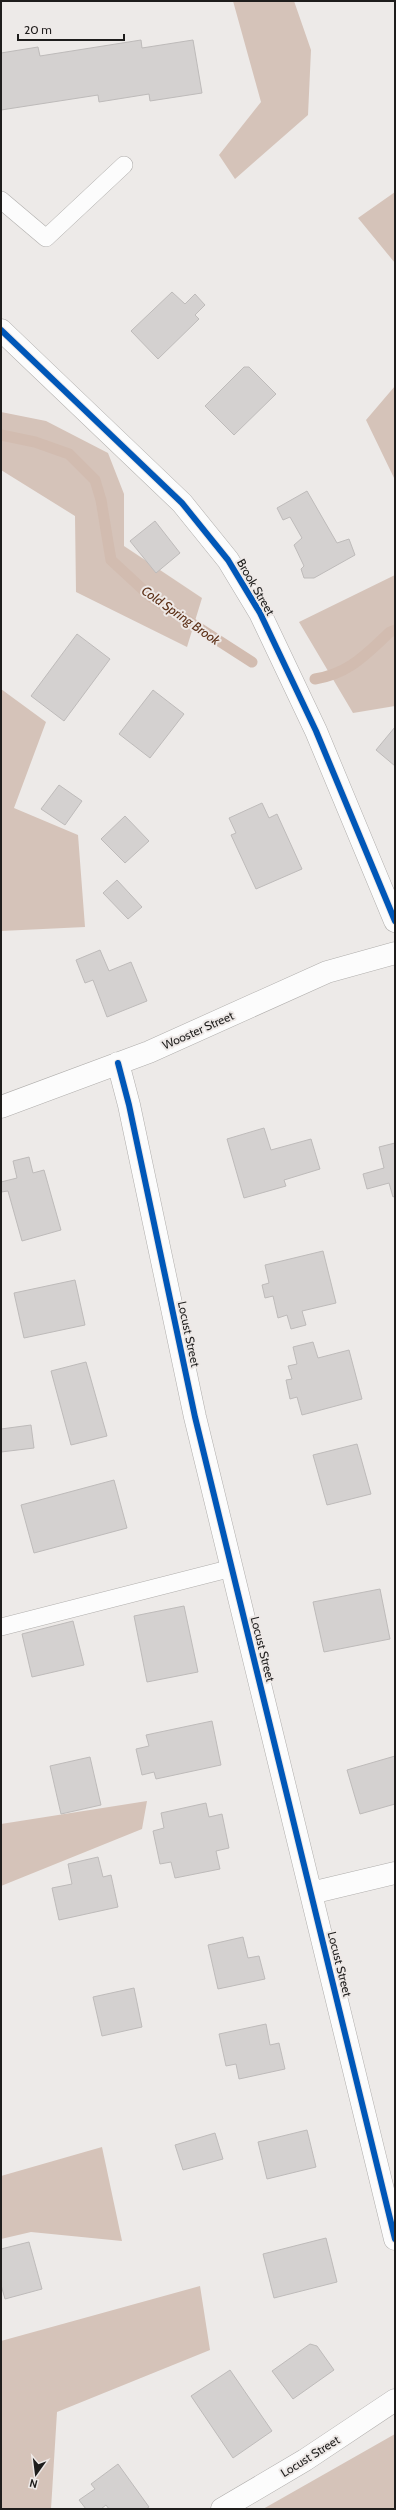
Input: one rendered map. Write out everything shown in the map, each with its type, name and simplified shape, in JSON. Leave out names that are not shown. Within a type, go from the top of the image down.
[{"type":"street","name":"Brook Street","points":[[1,330],[182,503],[228,560],[260,613],[316,731],[395,921]]},
{"type":"street","name":"Wooster Street","points":[[1,1107],[149,1052],[327,972],[395,953]]},
{"type":"street","name":"Locust Street","points":[[118,1063],[129,1105],[195,1417],[395,2239]]},
{"type":"street","points":[[311,1893],[395,1873]]},
{"type":"street","name":"Locust Street","points":[[222,2509],[305,2460],[395,2400]]},
{"type":"lane","points":[[1,200],[46,238],[124,165]]},
{"type":"lane","points":[[1,1627],[232,1568]]},
{"type":"shaded area","points":[[233,1],[294,1],[311,50],[308,115],[235,179],[219,155],[261,102]]},
{"type":"shaded area","points":[[395,192],[395,263],[358,218]]},
{"type":"shaded area","points":[[395,386],[395,480],[366,420]]},
{"type":"shaded area","points":[[1,412],[46,421],[108,453],[124,494],[124,546],[202,598],[187,647],[76,592],[75,516],[1,470]]},
{"type":"shaded area","points":[[395,575],[395,706],[353,713],[299,622]]},
{"type":"shaded area","points":[[1,689],[46,722],[14,808],[78,835],[85,927],[1,931]]},
{"type":"shaded area","points":[[147,1801],[142,1829],[1,1886],[1,1824]]},
{"type":"shaded area","points":[[102,2147],[122,2241],[31,2232],[1,2239],[1,2176]]},
{"type":"shaded area","points":[[200,2286],[210,2350],[57,2412],[51,2509],[1,2509],[1,2341]]},
{"type":"shaded area","points":[[395,2434],[395,2509],[263,2509]]},
{"type":"building","points":[[141,40],[142,48],[193,40],[202,93],[150,101],[149,94],[99,102],[98,95],[1,110],[1,53],[38,47],[40,56]]},
{"type":"building","points":[[172,292],[185,304],[195,294],[205,305],[195,315],[199,319],[158,359],[131,331]]},
{"type":"building","points":[[244,367],[249,367],[276,394],[234,435],[205,406]]},
{"type":"building","points":[[307,491],[337,543],[349,539],[355,555],[314,578],[304,578],[301,569],[304,566],[294,545],[302,538],[290,517],[283,520],[277,508]]},
{"type":"building","points":[[155,521],[180,553],[156,573],[130,541]]},
{"type":"building","points":[[77,634],[110,659],[64,721],[31,696]]},
{"type":"building","points":[[153,690],[184,714],[150,758],[119,734]]},
{"type":"building","points":[[395,727],[395,766],[376,750]]},
{"type":"building","points":[[59,785],[82,801],[65,825],[41,809]]},
{"type":"building","points":[[262,803],[269,818],[277,814],[302,869],[256,889],[231,835],[236,833],[229,818]]},
{"type":"building","points":[[125,816],[149,841],[125,863],[101,839]]},
{"type":"building","points":[[117,880],[142,907],[128,919],[103,893]]},
{"type":"building","points":[[100,950],[109,971],[131,962],[147,1001],[107,1017],[93,980],[85,983],[76,960]]},
{"type":"building","points":[[264,1128],[271,1150],[311,1139],[320,1169],[284,1180],[286,1186],[244,1198],[227,1139]]},
{"type":"building","points":[[395,1143],[395,1196],[393,1197],[389,1183],[367,1189],[363,1174],[384,1168],[379,1147]]},
{"type":"building","points":[[29,1157],[33,1173],[44,1170],[61,1230],[22,1241],[8,1191],[1,1192],[1,1182],[17,1178],[13,1161]]},
{"type":"building","points":[[323,1251],[336,1303],[302,1311],[306,1325],[291,1329],[287,1315],[278,1318],[273,1296],[265,1298],[262,1285],[269,1283],[265,1265]]},
{"type":"building","points":[[75,1280],[85,1325],[24,1338],[14,1293]]},
{"type":"building","points":[[313,1342],[318,1358],[349,1350],[362,1399],[302,1415],[297,1397],[290,1399],[286,1380],[292,1379],[288,1366],[297,1364],[293,1347]]},
{"type":"building","points":[[86,1362],[107,1436],[71,1445],[51,1371]]},
{"type":"building","points":[[31,1425],[34,1448],[1,1452],[1,1429]]},
{"type":"building","points":[[357,1444],[371,1494],[327,1505],[313,1455]]},
{"type":"building","points":[[114,1480],[127,1528],[34,1553],[21,1505]]},
{"type":"building","points":[[380,1589],[390,1639],[324,1652],[313,1602]]},
{"type":"building","points":[[184,1606],[198,1672],[147,1682],[134,1616]]},
{"type":"building","points":[[73,1621],[84,1665],[32,1677],[22,1634]]},
{"type":"building","points":[[212,1721],[221,1765],[156,1779],[154,1772],[142,1775],[136,1749],[149,1746],[146,1735]]},
{"type":"building","points":[[395,1756],[395,1804],[360,1814],[347,1770]]},
{"type":"building","points":[[90,1757],[101,1805],[61,1814],[50,1766]]},
{"type":"building","points":[[206,1803],[209,1817],[222,1814],[229,1848],[216,1851],[220,1869],[175,1878],[171,1862],[160,1864],[153,1831],[164,1828],[161,1813]]},
{"type":"building","points":[[98,1857],[103,1877],[111,1875],[118,1907],[59,1920],[52,1888],[72,1884],[68,1864]]},
{"type":"building","points":[[243,1937],[248,1958],[259,1956],[265,1979],[218,1989],[208,1945]]},
{"type":"building","points":[[134,1988],[142,2027],[102,2036],[93,1997]]},
{"type":"building","points":[[266,2024],[270,2045],[279,2043],[285,2069],[239,2079],[236,2064],[226,2066],[219,2034]]},
{"type":"building","points":[[307,2130],[316,2167],[267,2179],[258,2142]]},
{"type":"building","points":[[215,2133],[223,2159],[183,2170],[175,2145]]},
{"type":"building","points":[[326,2238],[337,2282],[274,2298],[263,2254]]},
{"type":"building","points":[[29,2242],[42,2289],[5,2299],[1,2285],[1,2249]]},
{"type":"building","points":[[310,2344],[317,2346],[334,2370],[293,2399],[272,2371]]},
{"type":"building","points":[[230,2370],[272,2431],[233,2458],[191,2396]]},
{"type":"building","points":[[118,2464],[149,2507],[146,2509],[109,2509],[106,2505],[101,2509],[86,2509],[79,2500],[95,2489],[91,2484]]},
{"type":"waterway","name":"Cold Spring Brook","points":[[1,435],[35,442],[69,454],[95,480],[101,500],[111,560],[151,597],[252,662]]},
{"type":"waterway","name":"Cold Spring Brook","points":[[315,679],[348,668],[390,632],[395,630]]},
{"type":"cycle path","points":[[1,330],[182,503],[228,560],[260,613],[316,731],[395,921]]},
{"type":"cycle path","points":[[118,1063],[129,1105],[195,1417],[395,2239]]}]
